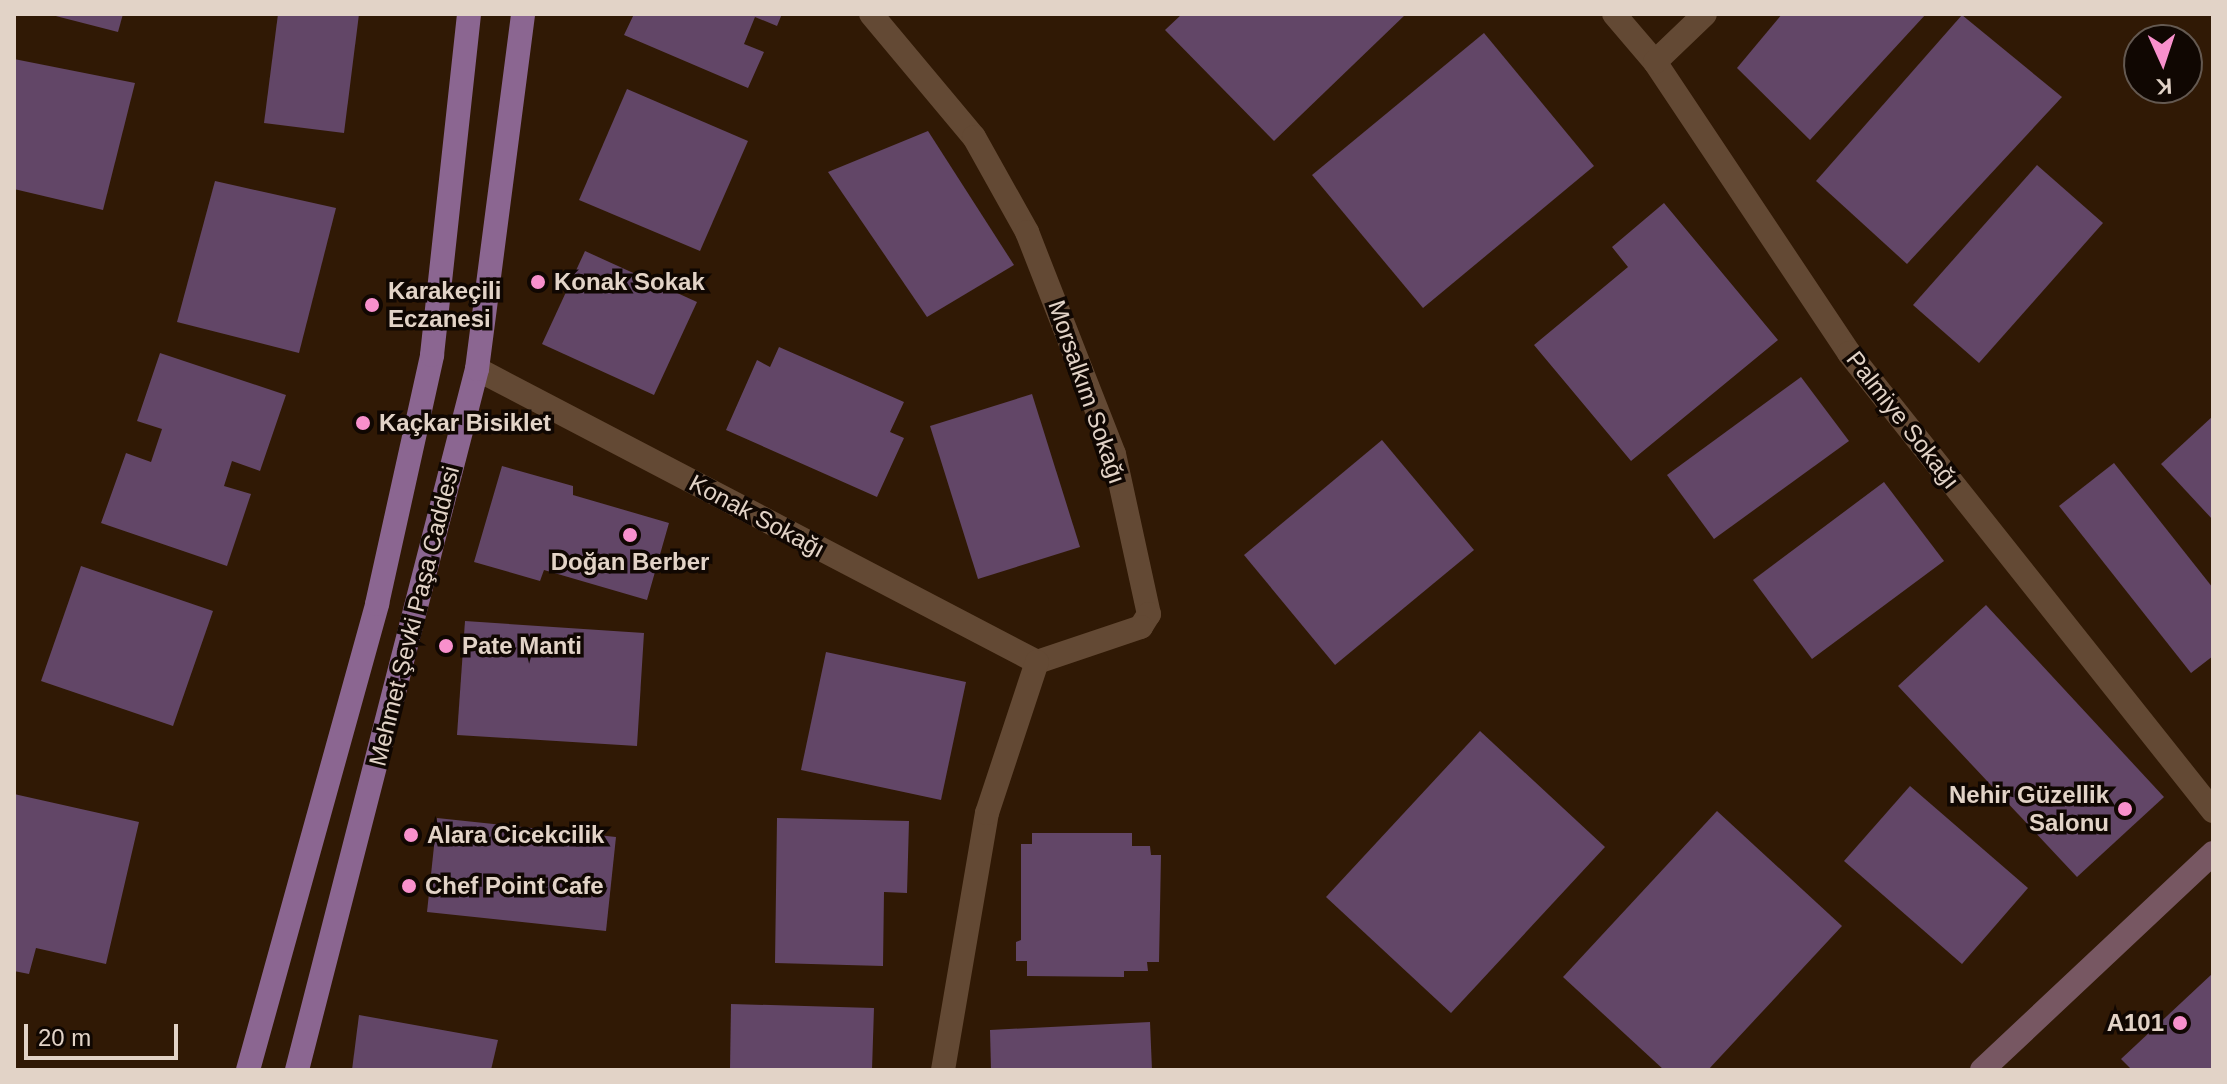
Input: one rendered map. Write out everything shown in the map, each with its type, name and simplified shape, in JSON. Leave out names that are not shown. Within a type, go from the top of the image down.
[{"type":"main road","name":"Mehmet Şevki Paşa Caddesi","points":[[248,1070],[377,604],[432,355],[469,14]]},
{"type":"main road","name":"Mehmet Şevki Paşa Caddesi","points":[[297,1070],[477,369],[523,14]]},
{"type":"main road","points":[[1982,1070],[2213,853]]},
{"type":"street","name":"Morsalkım Sokağı","points":[[871,14],[974,137],[1027,232],[1114,454],[1149,614],[1141,627],[1037,662]]},
{"type":"street","name":"Palmiye Sokağı","points":[[1614,14],[1655,62],[1849,353],[2213,811]]},
{"type":"street","points":[[1655,62],[1705,14]]},
{"type":"street","name":"Konak Sokağı","points":[[477,369],[1037,662]]},
{"type":"street","points":[[943,1070],[987,813],[1037,662]]},
{"type":"building","points":[[48,14],[123,14],[118,32]]},
{"type":"building","points":[[278,14],[359,14],[344,133],[264,123]]},
{"type":"building","points":[[634,14],[782,14],[777,26],[755,17],[744,44],[764,52],[748,88],[624,35]]},
{"type":"building","points":[[1182,14],[1406,14],[1274,141],[1165,30]]},
{"type":"building","points":[[1782,14],[1926,14],[1810,140],[1737,68]]},
{"type":"building","points":[[1962,15],[2062,97],[1907,264],[1816,181]]},
{"type":"building","points":[[1484,33],[1594,166],[1423,308],[1312,175]]},
{"type":"building","points":[[14,59],[135,83],[103,210],[14,189]]},
{"type":"building","points":[[627,89],[748,141],[700,251],[579,200]]},
{"type":"building","points":[[928,131],[1014,265],[927,317],[828,172]]},
{"type":"building","points":[[2037,165],[2103,223],[1979,363],[1913,305]]},
{"type":"building","points":[[215,181],[336,208],[299,353],[177,322]]},
{"type":"building","points":[[1664,203],[1778,340],[1631,461],[1534,345],[1628,267],[1612,247]]},
{"type":"building","points":[[585,251],[697,302],[654,395],[542,344]]},
{"type":"building","points":[[779,347],[904,402],[890,432],[904,438],[877,497],[726,430],[757,360],[770,367]]},
{"type":"building","points":[[160,353],[286,395],[260,471],[232,461],[224,486],[251,494],[227,566],[101,523],[126,453],[151,462],[162,429],[137,421]]},
{"type":"building","points":[[1801,377],[1849,441],[1714,539],[1667,475]]},
{"type":"building","points":[[1032,394],[1080,547],[978,579],[930,426]]},
{"type":"building","points":[[2213,416],[2213,520],[2161,464]]},
{"type":"building","points":[[1382,440],[1474,550],[1335,665],[1244,555]]},
{"type":"building","points":[[2114,463],[2213,588],[2213,656],[2191,673],[2059,506]]},
{"type":"building","points":[[502,466],[573,486],[573,495],[669,523],[647,600],[544,570],[540,581],[474,562]]},
{"type":"building","points":[[1884,482],[1944,561],[1812,659],[1753,580]]},
{"type":"building","points":[[81,566],[213,611],[173,726],[41,681]]},
{"type":"building","points":[[1986,605],[2164,797],[2077,877],[1898,686]]},
{"type":"building","points":[[465,621],[644,633],[637,746],[457,735]]},
{"type":"building","points":[[826,652],[966,682],[941,800],[801,770]]},
{"type":"building","points":[[1480,731],[1605,847],[1451,1013],[1326,897]]},
{"type":"building","points":[[1910,786],[2028,888],[1962,964],[1844,861]]},
{"type":"building","points":[[14,794],[139,822],[106,964],[36,948],[29,974],[14,971]]},
{"type":"building","points":[[1717,811],[1842,926],[1708,1070],[1664,1070],[1563,977]]},
{"type":"building","points":[[437,818],[616,837],[606,931],[427,912]]},
{"type":"building","points":[[777,818],[909,821],[907,893],[884,892],[883,966],[775,963]]},
{"type":"building","points":[[1032,833],[1132,833],[1132,846],[1150,846],[1151,855],[1161,855],[1159,962],[1147,962],[1148,971],[1124,971],[1124,977],[1027,976],[1027,961],[1016,961],[1016,942],[1021,940],[1021,844],[1032,844]]},
{"type":"building","points":[[2213,973],[2213,1070],[2132,1070],[2121,1059]]},
{"type":"building","points":[[731,1004],[874,1008],[872,1070],[730,1070]]},
{"type":"building","points":[[359,1015],[498,1040],[491,1070],[352,1070]]},
{"type":"building","points":[[1150,1022],[1152,1070],[991,1070],[990,1030]]},
{"type":"place","name":"Konak Sokak","points":[[538,282]]},
{"type":"place","name":"Karakeçili Eczanesi","points":[[372,305]]},
{"type":"place","name":"Kaçkar Bisiklet","points":[[363,423]]},
{"type":"place","name":"Doğan Berber","points":[[630,535]]},
{"type":"place","name":"Pate Manti","points":[[446,646]]},
{"type":"place","name":"Nehir Güzellik Salonu","points":[[2125,809]]},
{"type":"place","name":"Alara Cicekcilik","points":[[411,835]]},
{"type":"place","name":"Chef Point Cafe","points":[[409,886]]},
{"type":"place","name":"A101","points":[[2180,1023]]}]
